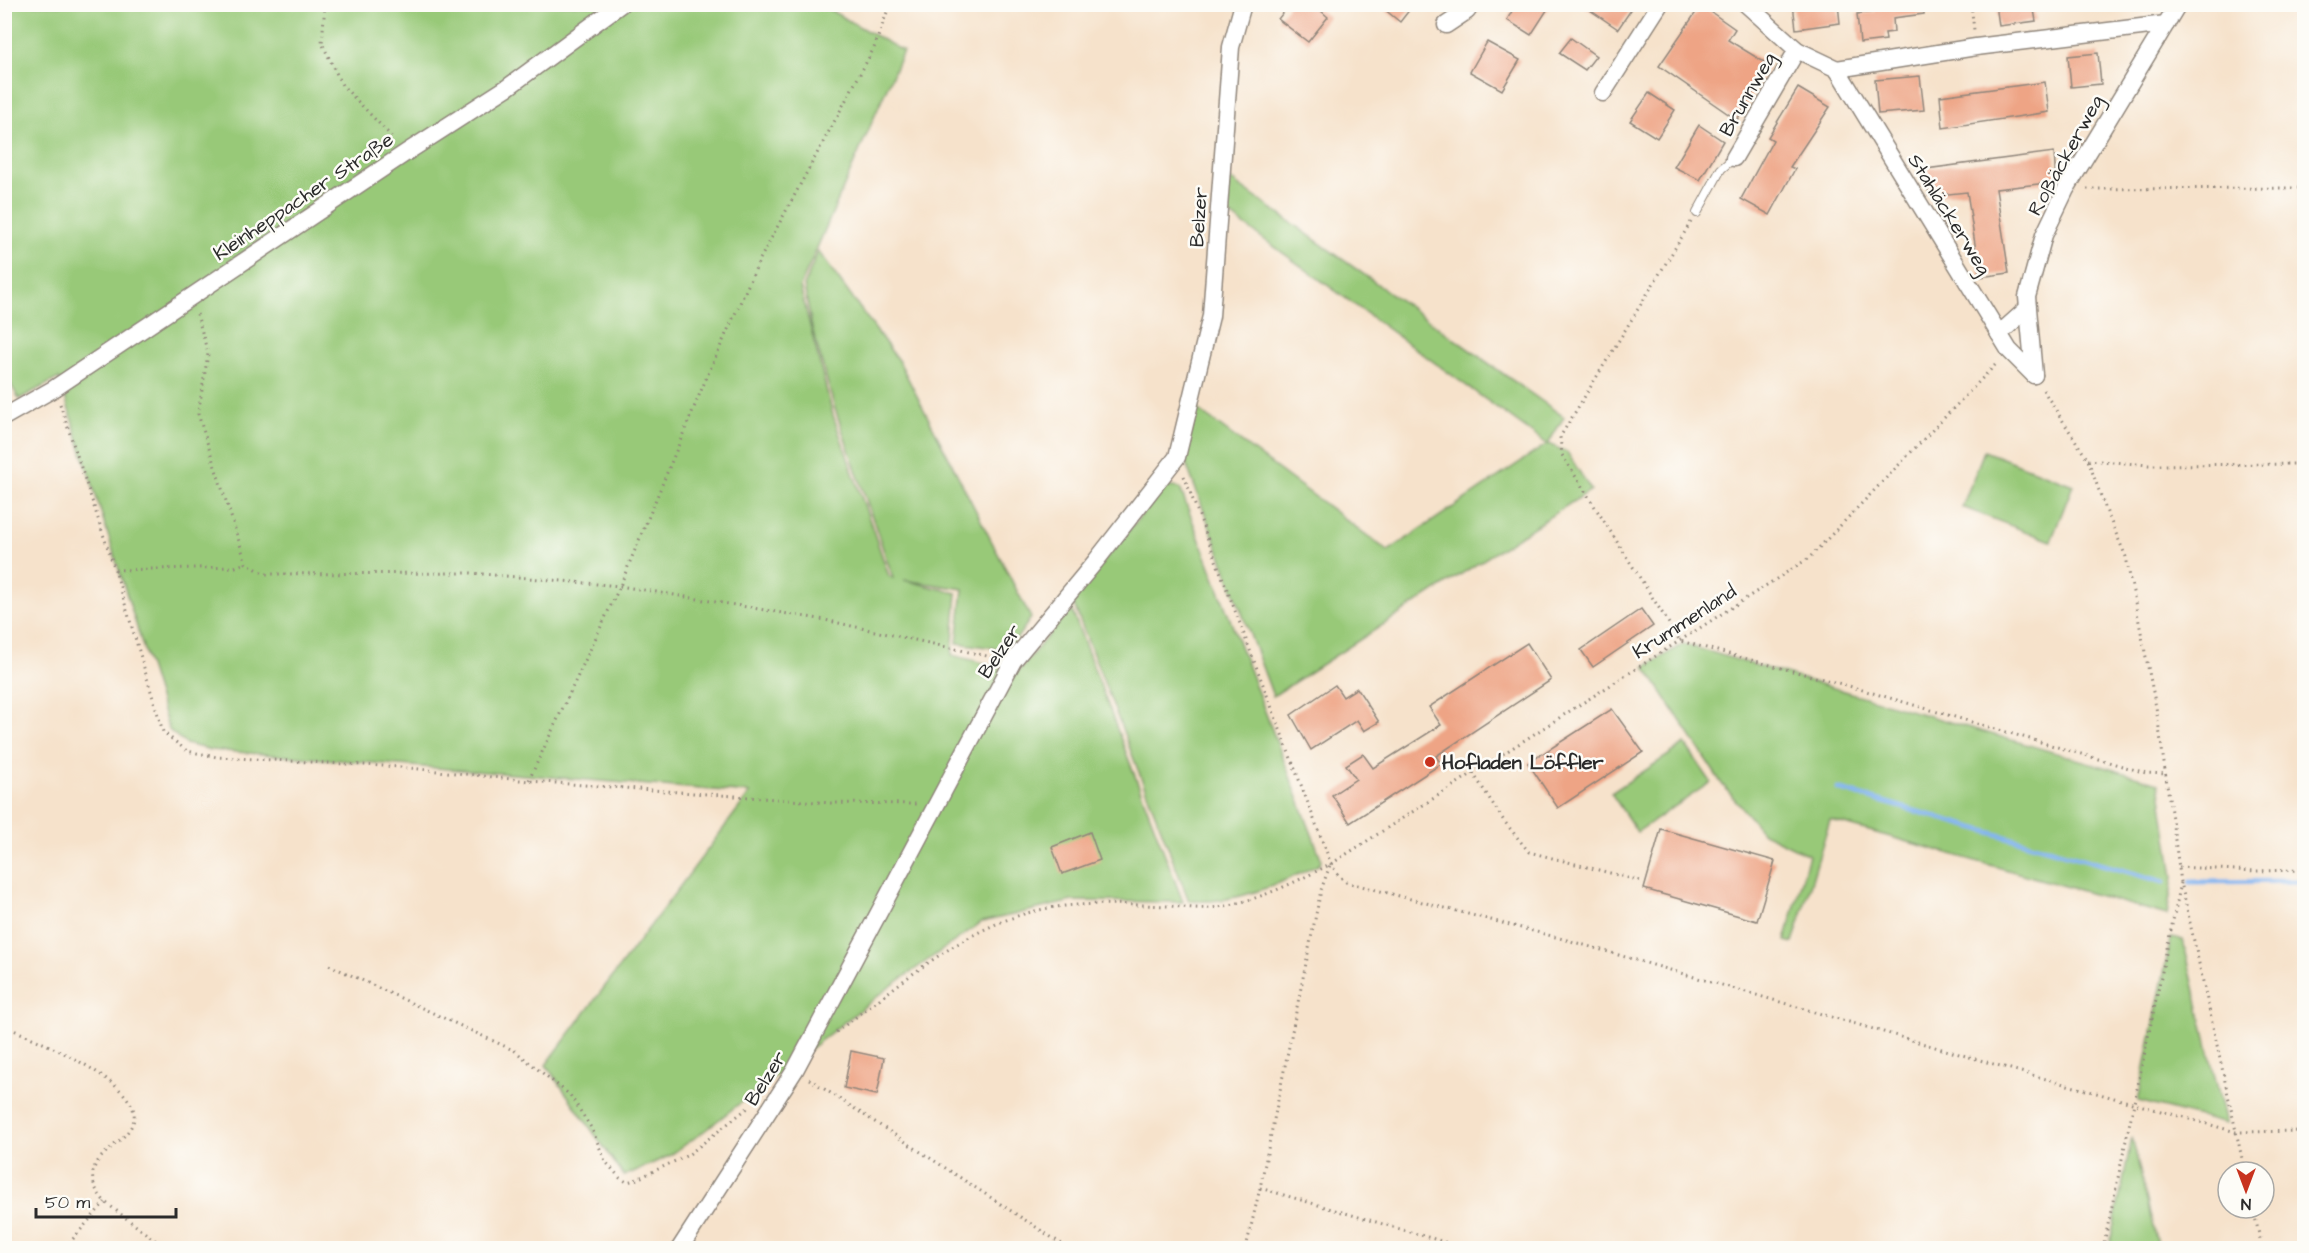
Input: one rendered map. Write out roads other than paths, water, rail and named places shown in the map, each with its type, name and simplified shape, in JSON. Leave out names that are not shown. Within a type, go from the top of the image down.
[{"type":"street","name":"Kleinheppacher Straße","points":[[4,417],[55,388],[406,152],[508,87],[621,4]]},
{"type":"street","name":"Belzer","points":[[680,1248],[795,1070],[1012,661],[1095,562],[1177,457],[1211,316],[1231,47],[1243,4]]},
{"type":"street","points":[[1446,25],[1467,11],[1472,4]]},
{"type":"street","points":[[1603,93],[1660,4]]},
{"type":"street","name":"Brunnweg","points":[[1746,4],[1797,50],[1837,69]]},
{"type":"street","name":"Roßäckerweg","points":[[2034,375],[2027,297],[2044,235],[2066,189],[2178,4]]},
{"type":"street","points":[[1837,69],[1976,46],[2166,24]]},
{"type":"street","name":"Brunnweg","points":[[1734,158],[1797,50]]},
{"type":"street","name":"Stahläckerweg","points":[[1837,69],[2009,350],[2034,375]]},
{"type":"street","points":[[2000,334],[2028,308]]},
{"type":"lane","points":[[1697,213],[1721,169],[1734,158]]},
{"type":"waterway","points":[[1838,789],[2164,882]]},
{"type":"waterway","points":[[2190,882],[2304,881]]},
{"type":"place","name":"Hofladen Löffler","points":[[1430,762]]}]
